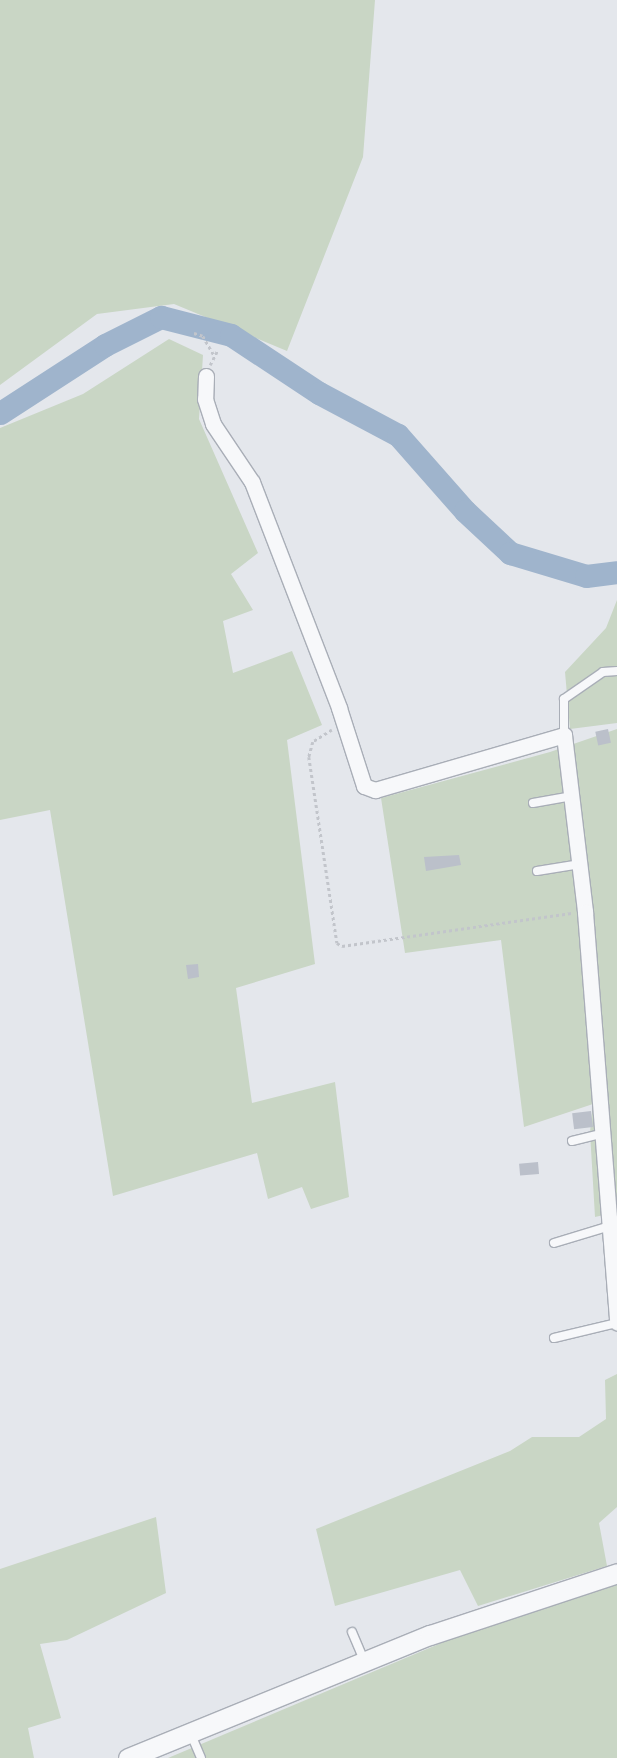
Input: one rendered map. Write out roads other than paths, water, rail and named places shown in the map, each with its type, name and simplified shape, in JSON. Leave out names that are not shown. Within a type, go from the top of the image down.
[{"type":"street","points":[[206,376],[205,399],[213,424],[252,482],[336,701],[342,726],[364,786],[375,790],[564,735],[586,912],[617,1323]]},
{"type":"street","points":[[128,1758],[365,1662],[430,1634],[617,1573]]},
{"type":"lane","points":[[564,735],[564,700],[603,672],[617,671]]},
{"type":"lane","points":[[533,803],[572,796]]},
{"type":"lane","points":[[537,871],[580,864]]},
{"type":"lane","points":[[572,1142],[602,1133]]},
{"type":"lane","points":[[554,1243],[610,1226]]},
{"type":"lane","points":[[554,1338],[617,1323]]},
{"type":"lane","points":[[352,1632],[365,1662]]},
{"type":"lane","points":[[190,1732],[201,1758]]},
{"type":"waterway","points":[[0,413],[105,345],[161,317],[231,335],[319,393],[398,435],[465,511],[510,553],[586,576],[617,572]]}]
